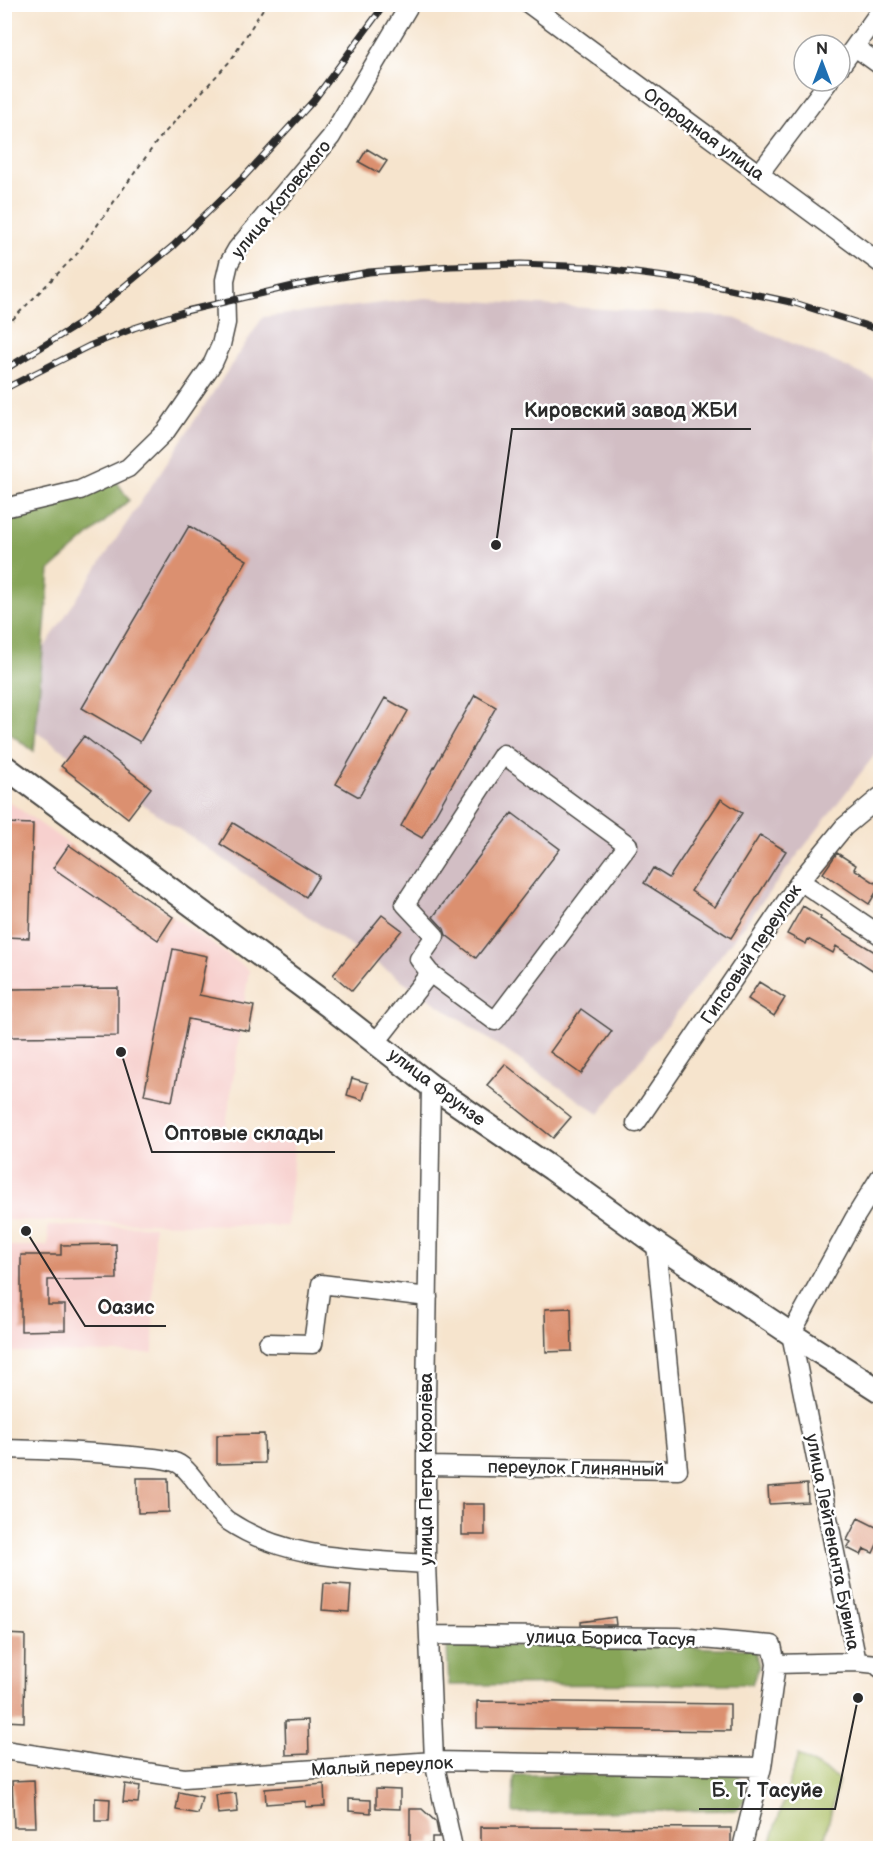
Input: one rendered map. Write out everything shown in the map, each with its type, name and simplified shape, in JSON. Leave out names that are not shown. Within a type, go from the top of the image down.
[{"type":"main road","name":"улица Фрунзе","points":[[4,766],[376,1041],[431,1086],[543,1162],[656,1244],[880,1390]]},
{"type":"street","name":"улица Котовского","points":[[4,508],[80,490],[128,468],[166,431],[213,363],[221,345],[226,323],[225,280],[229,263],[237,249],[331,138],[410,4]]},
{"type":"street","name":"Огородная улица","points":[[529,4],[880,263]]},
{"type":"street","points":[[852,51],[880,11]]},
{"type":"street","points":[[855,47],[880,65]]},
{"type":"street","points":[[759,174],[820,93]]},
{"type":"street","points":[[503,754],[628,844],[495,1021],[430,973],[419,959],[435,936],[405,904],[503,754]]},
{"type":"street","name":"Гипсовый переулок","points":[[636,1123],[800,881],[844,827],[880,797]]},
{"type":"street","points":[[800,881],[880,935]]},
{"type":"street","points":[[376,1041],[430,973]]},
{"type":"street","name":"улица Петра Королёва","points":[[431,1086],[426,1564],[434,1761],[453,1848]]},
{"type":"street","points":[[791,1334],[854,1219],[880,1177]]},
{"type":"street","name":"переулок Глинянный","points":[[426,1466],[678,1470],[656,1244]]},
{"type":"street","points":[[268,1343],[313,1344],[321,1284],[428,1296]]},
{"type":"street","name":"улица Лейтенанта Бувина","points":[[776,1664],[873,1664],[791,1334]]},
{"type":"street","points":[[4,1449],[79,1451],[162,1459],[179,1464],[226,1519],[266,1541],[298,1551],[335,1557],[426,1564]]},
{"type":"street","name":"улица Бориса Тасуя","points":[[430,1635],[678,1637],[772,1645],[776,1664]]},
{"type":"street","points":[[742,1848],[762,1767],[776,1664]]},
{"type":"street","name":"Малый переулок","points":[[4,1750],[184,1778],[434,1761],[762,1767]]},
{"type":"path","points":[[4,323],[12,320],[76,255],[158,140],[231,60],[266,4]]},
{"type":"shaded area","points":[[425,298],[732,317],[880,382],[880,748],[599,1114],[5,711],[5,707],[263,317]]},
{"type":"shaded area","points":[[5,799],[249,970],[225,1133],[295,1140],[287,1226],[5,1220]]},
{"type":"shaded area","points":[[48,1226],[154,1226],[153,1353],[5,1352],[5,1246],[48,1246]]},
{"type":"green space","points":[[113,476],[129,500],[50,570],[34,751],[5,730],[5,506]]},
{"type":"green space","points":[[582,1644],[754,1649],[759,1666],[752,1684],[449,1685],[447,1647]]},
{"type":"green space","points":[[798,1755],[839,1779],[824,1841],[810,1843],[808,1848],[769,1848]]},
{"type":"green space","points":[[738,1774],[747,1800],[736,1810],[513,1813],[514,1775]]},
{"type":"building","points":[[367,149],[387,161],[379,173],[359,162]]},
{"type":"building","points":[[189,526],[247,560],[140,742],[82,708]]},
{"type":"building","points":[[475,695],[496,707],[422,838],[401,826]]},
{"type":"building","points":[[385,698],[408,711],[359,797],[336,784]]},
{"type":"building","points":[[84,736],[151,788],[128,818],[61,766]]},
{"type":"building","points":[[721,799],[742,813],[691,891],[715,907],[760,835],[786,851],[731,938],[644,883],[653,868],[669,878]]},
{"type":"building","points":[[512,813],[560,849],[476,958],[446,935],[444,929],[433,917]]},
{"type":"building","points":[[5,823],[33,824],[29,938],[4,937]]},
{"type":"building","points":[[233,823],[319,876],[306,897],[220,844]]},
{"type":"building","points":[[69,845],[173,917],[158,940],[53,868]]},
{"type":"building","points":[[837,853],[856,865],[854,869],[880,886],[869,904],[823,873]]},
{"type":"building","points":[[803,906],[821,917],[820,919],[880,955],[880,975],[836,946],[833,953],[808,939],[806,944],[787,934]]},
{"type":"building","points":[[382,915],[402,930],[352,991],[333,975]]},
{"type":"building","points":[[173,949],[207,956],[199,995],[254,1006],[249,1031],[188,1019],[172,1101],[144,1095]]},
{"type":"building","points":[[759,982],[785,998],[774,1016],[748,999]]},
{"type":"building","points":[[118,988],[118,1036],[11,1037],[11,989]]},
{"type":"building","points":[[581,1009],[612,1031],[581,1074],[550,1052]]},
{"type":"building","points":[[505,1064],[571,1117],[553,1138],[487,1085]]},
{"type":"building","points":[[352,1078],[368,1083],[363,1100],[347,1095]]},
{"type":"building","points":[[116,1244],[117,1279],[48,1280],[48,1305],[65,1305],[65,1330],[21,1331],[21,1255],[61,1255],[61,1245]]},
{"type":"building","points":[[571,1308],[572,1351],[546,1352],[545,1309]]},
{"type":"building","points":[[264,1434],[265,1463],[217,1464],[217,1435]]},
{"type":"building","points":[[137,1478],[168,1478],[169,1512],[138,1513]]},
{"type":"building","points":[[807,1484],[808,1502],[769,1504],[768,1487]]},
{"type":"building","points":[[462,1504],[485,1504],[485,1535],[462,1535]]},
{"type":"building","points":[[858,1518],[880,1529],[880,1538],[873,1553],[864,1549],[861,1555],[847,1548],[851,1542],[847,1540]]},
{"type":"building","points":[[324,1583],[351,1585],[349,1612],[322,1610]]},
{"type":"building","points":[[615,1617],[616,1625],[581,1625],[581,1622]]},
{"type":"building","points":[[4,1634],[25,1635],[24,1722],[4,1721]]},
{"type":"building","points":[[477,1701],[730,1704],[730,1731],[477,1728]]},
{"type":"building","points":[[308,1720],[309,1754],[286,1755],[285,1721]]},
{"type":"building","points":[[34,1780],[36,1827],[14,1827],[12,1781]]},
{"type":"building","points":[[125,1784],[140,1786],[138,1803],[123,1802]]},
{"type":"building","points":[[324,1784],[325,1806],[306,1807],[306,1801],[266,1804],[265,1789]]},
{"type":"building","points":[[376,1789],[400,1790],[400,1809],[376,1808]]},
{"type":"building","points":[[179,1792],[202,1797],[198,1814],[176,1810]]},
{"type":"building","points":[[236,1793],[238,1812],[218,1814],[216,1795]]},
{"type":"building","points":[[95,1798],[110,1799],[109,1821],[95,1821]]},
{"type":"building","points":[[349,1799],[371,1800],[371,1813],[349,1811]]},
{"type":"building","points":[[410,1809],[422,1809],[436,1822],[439,1837],[432,1837],[432,1844],[410,1845]]},
{"type":"building","points":[[481,1827],[731,1828],[731,1848],[481,1848]]},
{"type":"railway","points":[[4,370],[79,324],[173,246],[243,178],[314,100],[385,4]]},
{"type":"railway","points":[[4,389],[89,346],[186,311],[293,286],[369,272],[451,266],[521,264],[590,267],[688,280],[795,303],[880,330]]},
{"type":"place","name":"Кировский завод ЖБИ","points":[[496,545]]},
{"type":"place","name":"Оптовые склады","points":[[121,1052]]},
{"type":"place","name":"Оазис","points":[[26,1231]]},
{"type":"place","name":"Б. Т. Тасуйе","points":[[858,1698]]}]
